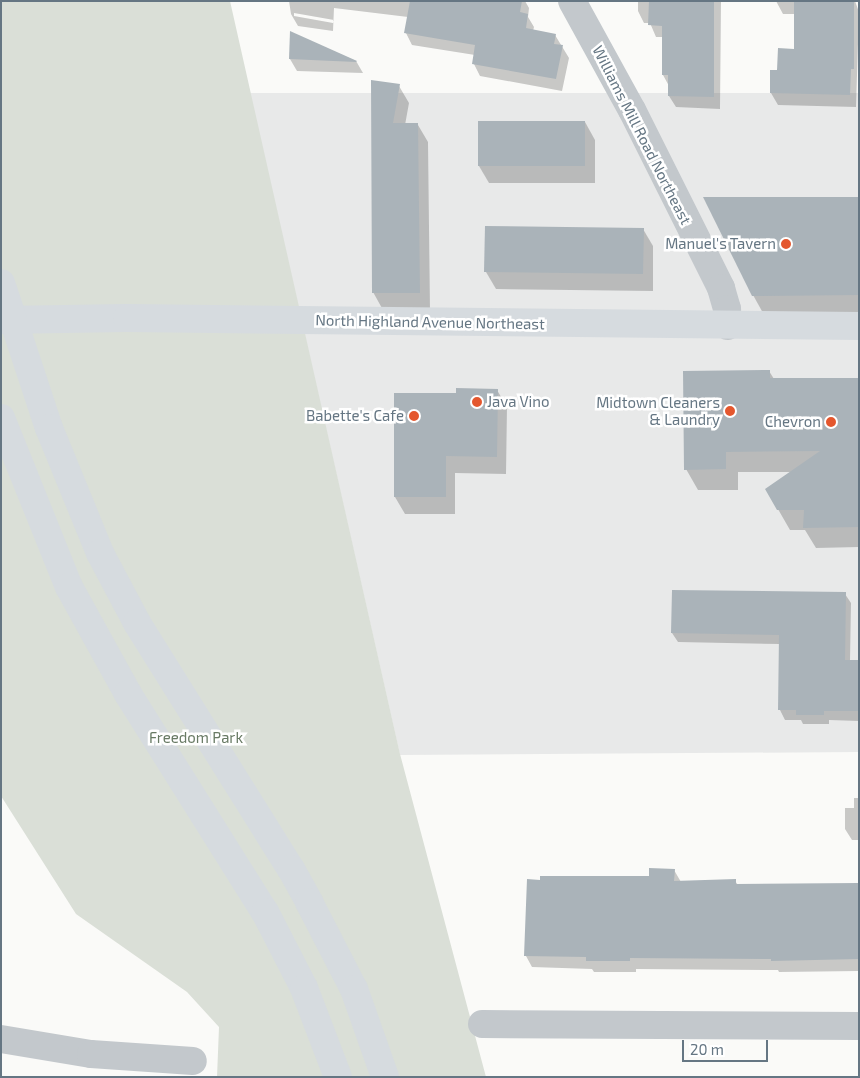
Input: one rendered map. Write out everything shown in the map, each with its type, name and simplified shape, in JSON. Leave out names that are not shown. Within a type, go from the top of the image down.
[{"type":"main road","points":[[1,283],[7,320],[100,553],[137,624],[291,869],[309,902],[354,989],[385,1077]]},
{"type":"main road","name":"North Highland Avenue Northeast","points":[[7,320],[127,318],[859,326]]},
{"type":"main road","points":[[1,418],[44,531],[69,587],[128,694],[264,912],[304,988],[338,1077]]},
{"type":"street","name":"Williams Mill Road Northeast","points":[[572,1],[632,110],[721,288],[727,309],[728,326]]},
{"type":"street","points":[[482,1024],[859,1026]]},
{"type":"street","points":[[1,1039],[90,1054],[192,1060]]},
{"type":"shaded area","points":[[250,93],[859,93],[859,752],[400,755]]},
{"type":"green space","name":"Freedom Park","points":[[1,1],[230,1],[400,754],[486,1077],[217,1077],[219,1027],[187,992],[76,914],[1,796]]},
{"type":"building","points":[[410,1],[522,1],[520,12],[528,14],[526,28],[556,34],[554,44],[563,45],[556,79],[472,64],[475,45],[404,33]]},
{"type":"building","points":[[649,1],[714,1],[714,97],[668,96],[668,75],[662,75],[662,26],[648,25]]},
{"type":"building","points":[[794,1],[854,1],[854,69],[851,69],[850,95],[770,93],[770,70],[777,70],[778,48],[794,49]]},
{"type":"building","points":[[290,31],[357,61],[289,59]]},
{"type":"building","points":[[371,80],[400,84],[393,123],[418,123],[420,293],[372,293]]},
{"type":"building","points":[[478,121],[585,121],[585,166],[478,166]]},
{"type":"building","points":[[703,197],[859,197],[859,295],[752,296]]},
{"type":"building","points":[[485,226],[644,228],[643,274],[484,272]]},
{"type":"building","points":[[770,370],[770,378],[859,378],[859,527],[803,528],[804,510],[777,510],[765,489],[820,451],[726,452],[726,469],[684,470],[683,371]]},
{"type":"building","points":[[456,388],[498,389],[497,457],[446,456],[446,497],[394,497],[394,393],[456,393]]},
{"type":"building","points":[[672,590],[846,592],[845,660],[859,660],[859,711],[824,711],[824,715],[796,715],[796,710],[778,710],[779,635],[671,633]]},
{"type":"building","points":[[649,868],[675,869],[674,881],[736,879],[736,884],[859,883],[859,959],[771,961],[771,959],[630,958],[630,961],[586,961],[586,957],[524,956],[527,879],[540,880],[540,876],[649,876]]},
{"type":"place","name":"Manuel's Tavern","points":[[786,244]]},
{"type":"place","name":"Java Vino","points":[[477,402]]},
{"type":"place","name":"Midtown Cleaners & Laundry","points":[[730,411]]},
{"type":"place","name":"Babette's Cafe","points":[[414,416]]},
{"type":"place","name":"Chevron","points":[[831,422]]}]
